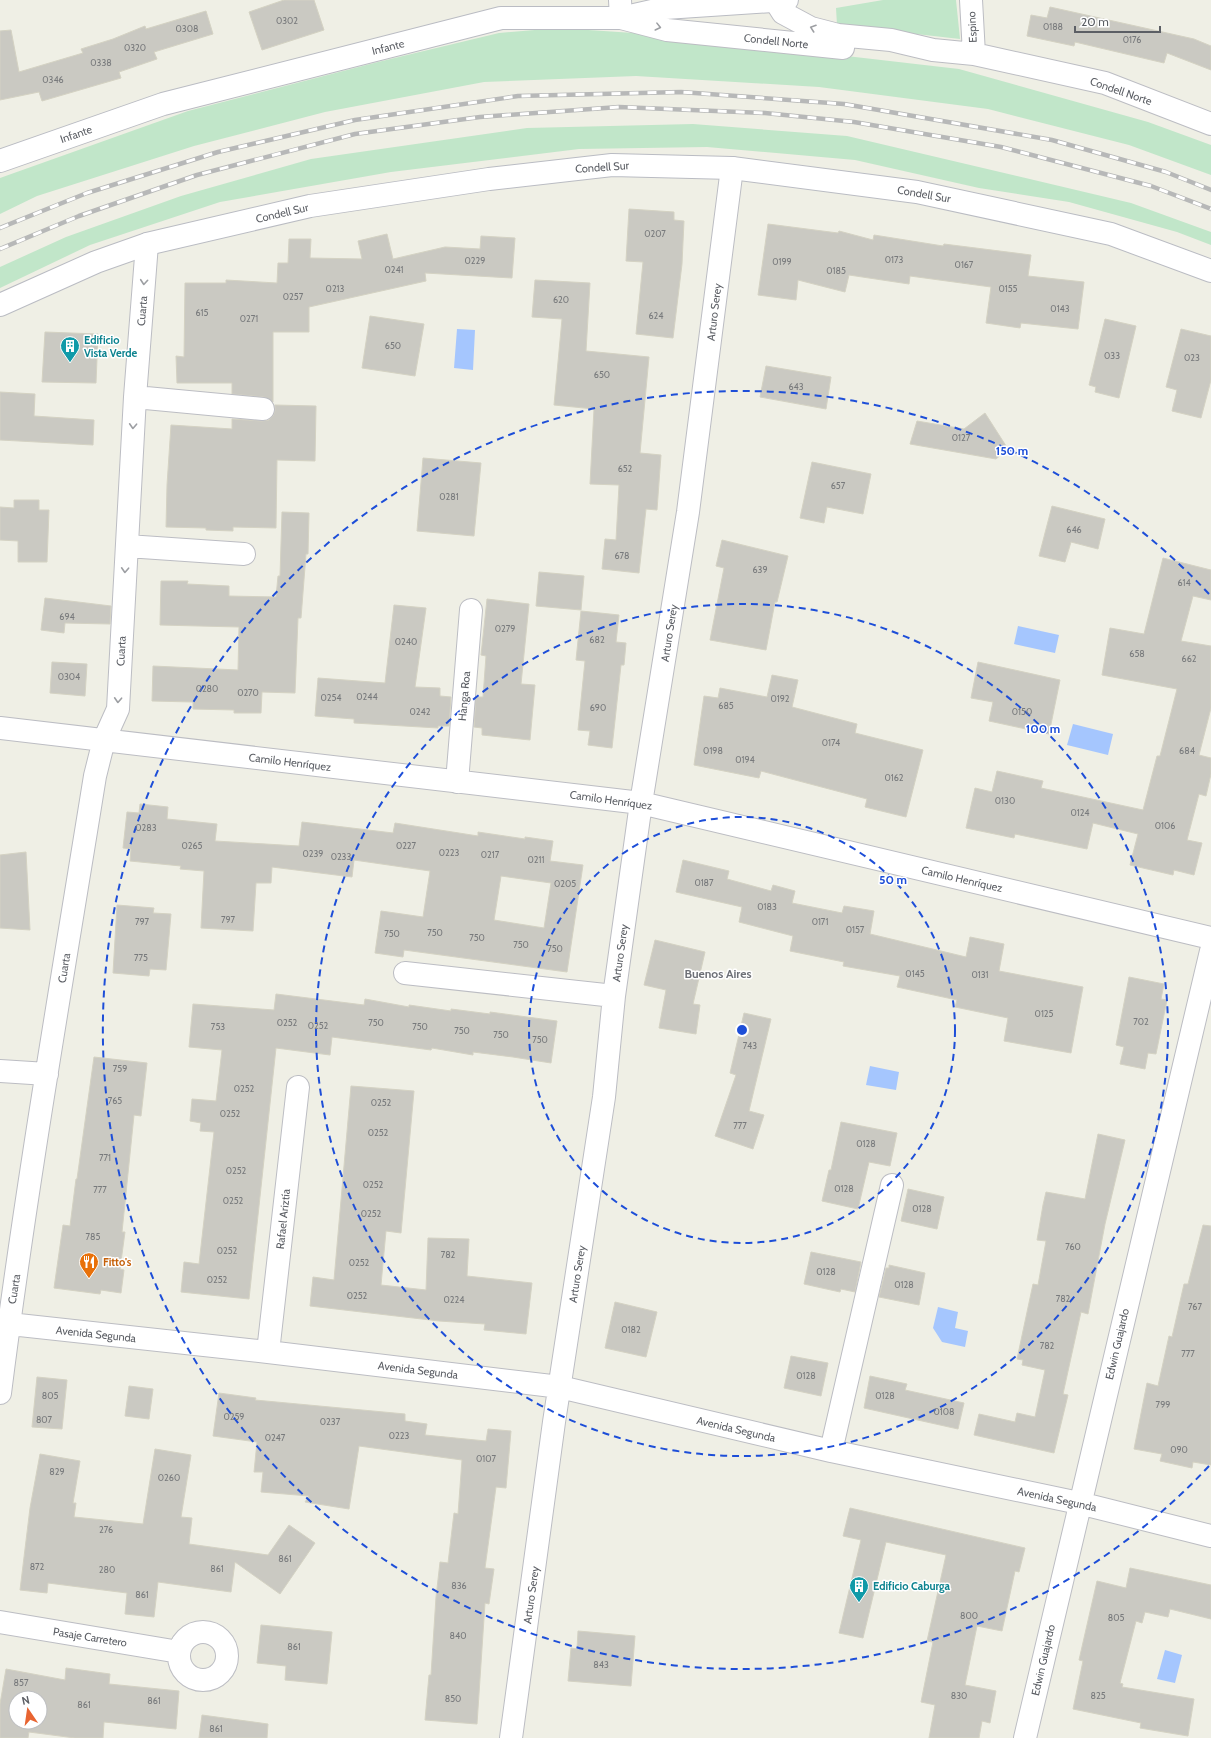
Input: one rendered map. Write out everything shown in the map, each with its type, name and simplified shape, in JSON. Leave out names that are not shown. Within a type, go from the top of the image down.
[{"type":"street","name":"Espino","points":[[971,0],[974,54]]},
{"type":"street","name":"Condell Norte","points":[[781,1],[783,13],[811,28],[838,35],[891,40],[934,50],[974,54],[1105,83],[1211,124]]},
{"type":"street","name":"Infante","points":[[0,160],[163,104],[501,18],[620,9],[665,8],[781,1]]},
{"type":"street","name":"Condell Norte","points":[[620,9],[675,31],[895,53],[934,50]]},
{"type":"street","name":"Condell Sur","points":[[0,305],[96,262],[147,244],[310,206],[489,179],[612,165],[732,168],[917,192],[1111,234],[1211,271]]},
{"type":"street","name":"Arturo Serey","points":[[511,1738],[560,1386],[604,1097],[614,996],[641,803],[688,512],[732,168]]},
{"type":"street","name":"Cuarta","points":[[0,1393],[4,1324],[47,1074],[95,776],[104,740],[118,709],[135,397],[147,244]]},
{"type":"street","points":[[135,397],[263,409]]},
{"type":"street","points":[[127,546],[244,554]]},
{"type":"street","name":"Hanga Roa","points":[[457,782],[471,610]]},
{"type":"street","name":"Camilo Henríquez","points":[[0,728],[641,803],[1211,938]]},
{"type":"street","name":"Edwin Guajardo","points":[[1025,1738],[1079,1503],[1211,951]]},
{"type":"street","points":[[405,973],[614,996]]},
{"type":"street","points":[[0,1071],[47,1074]]},
{"type":"street","name":"Rafael Ariztía","points":[[268,1352],[298,1087]]},
{"type":"street","points":[[831,1451],[892,1185]]},
{"type":"street","name":"Avenida Segunda","points":[[4,1324],[268,1352],[560,1386],[831,1451],[1079,1503],[1211,1536]]},
{"type":"street","name":"Pasaje Carretero","points":[[0,1622],[180,1652]]},
{"type":"green space","points":[[883,0],[956,0],[960,39],[837,25],[836,8]]},
{"type":"green space","points":[[558,28],[664,35],[959,69],[1148,122],[1211,145],[1211,175],[1129,145],[988,109],[819,87],[636,76],[484,82],[325,112],[194,146],[37,196],[0,214],[0,178],[188,111],[378,62],[499,33]]},
{"type":"green space","points":[[693,124],[847,136],[1131,203],[1211,232],[1211,245],[1177,232],[1069,202],[979,188],[855,160],[707,147],[579,149],[391,172],[220,202],[90,245],[0,288],[0,267],[66,237],[181,196],[311,159],[527,128]]},
{"type":"water","points":[[457,329],[475,330],[473,370],[454,368]]},
{"type":"water","points":[[1018,626],[1059,635],[1055,653],[1014,644]]},
{"type":"water","points":[[1073,724],[1113,734],[1108,755],[1067,745]]},
{"type":"water","points":[[870,1066],[899,1072],[896,1090],[866,1085]]},
{"type":"water","points":[[938,1307],[958,1312],[955,1328],[968,1331],[965,1347],[942,1342],[933,1328]]},
{"type":"water","points":[[1165,1650],[1182,1655],[1175,1683],[1157,1679]]},
{"type":"building","points":[[284,0],[314,0],[324,30],[262,50],[249,12]]},
{"type":"building","points":[[1050,7],[1194,39],[1211,46],[1211,70],[1167,53],[1164,63],[1075,42],[1074,46],[1027,36],[1031,15],[1047,18]]},
{"type":"building","points":[[206,11],[213,34],[154,52],[157,59],[119,72],[121,78],[42,101],[39,92],[0,100],[0,31],[11,30],[19,72],[83,53],[81,49],[113,39],[145,26],[146,29]]},
{"type":"building","points":[[629,209],[674,212],[674,220],[684,221],[682,264],[673,338],[636,334],[643,262],[626,261]]},
{"type":"building","points":[[768,224],[838,233],[839,231],[873,240],[874,235],[943,246],[944,244],[1031,255],[1028,276],[1084,282],[1078,329],[1021,323],[1020,328],[986,323],[991,287],[910,276],[909,284],[849,275],[845,292],[798,280],[796,300],[758,295]]},
{"type":"building","points":[[387,234],[393,259],[445,247],[480,249],[481,236],[515,238],[512,278],[425,273],[426,281],[309,307],[309,332],[273,332],[273,402],[264,397],[232,394],[232,383],[177,383],[176,356],[184,357],[185,283],[226,283],[226,280],[277,283],[278,263],[288,263],[289,239],[311,239],[310,258],[362,259],[358,241]]},
{"type":"building","points":[[535,280],[590,283],[586,351],[649,357],[640,453],[661,455],[657,510],[646,509],[639,573],[602,569],[605,539],[616,540],[619,485],[590,484],[594,409],[554,405],[562,319],[532,317]]},
{"type":"building","points":[[370,316],[424,324],[415,376],[362,368]]},
{"type":"building","points":[[1105,319],[1136,326],[1119,398],[1095,392],[1096,387],[1089,385]]},
{"type":"building","points":[[1181,329],[1211,336],[1211,380],[1201,418],[1172,411],[1177,390],[1166,387]]},
{"type":"building","points":[[45,332],[98,334],[96,383],[42,382]]},
{"type":"building","points":[[766,366],[831,377],[826,409],[760,397]]},
{"type":"building","points":[[0,392],[35,394],[34,416],[94,420],[93,445],[0,440]]},
{"type":"building","points":[[275,405],[316,406],[315,461],[277,460],[276,528],[233,527],[233,531],[206,530],[206,528],[166,527],[171,425],[232,429],[232,419],[269,420],[275,411]]},
{"type":"building","points":[[985,413],[1008,449],[996,459],[910,444],[917,421],[964,429]]},
{"type":"building","points":[[423,458],[481,463],[474,536],[417,531]]},
{"type":"building","points":[[812,462],[871,474],[863,514],[827,507],[824,523],[800,518]]},
{"type":"building","points":[[14,500],[39,500],[39,510],[49,510],[47,562],[18,562],[18,541],[0,540],[0,507],[14,508]]},
{"type":"building","points":[[1052,506],[1105,519],[1098,549],[1071,542],[1065,562],[1039,556]]},
{"type":"building","points":[[282,512],[309,513],[308,554],[306,554],[301,618],[298,618],[295,693],[262,692],[261,713],[234,713],[234,710],[193,709],[193,702],[152,701],[153,666],[238,670],[239,627],[160,625],[161,581],[188,581],[187,584],[229,586],[229,596],[276,597],[278,576],[280,576]]},
{"type":"building","points":[[722,540],[788,556],[777,602],[775,602],[766,650],[710,640],[724,568],[716,566]]},
{"type":"building","points":[[1163,558],[1211,570],[1211,600],[1193,596],[1181,641],[1211,646],[1211,708],[1199,755],[1211,758],[1211,774],[1206,796],[1199,794],[1187,840],[1202,843],[1194,875],[1174,870],[1173,875],[1130,865],[1138,834],[1093,823],[1087,849],[1015,834],[1014,838],[966,828],[975,788],[992,792],[997,771],[1043,781],[1041,788],[1143,810],[1157,756],[1160,756],[1177,689],[1102,675],[1110,628],[1144,634]]},
{"type":"building","points":[[539,572],[584,576],[581,610],[536,606]]},
{"type":"building","points":[[45,598],[111,606],[110,624],[65,623],[64,633],[41,630]]},
{"type":"building","points":[[487,599],[529,604],[521,684],[535,685],[530,740],[482,735],[482,728],[474,727],[476,697],[483,697],[486,656],[481,655]]},
{"type":"building","points":[[394,605],[426,608],[415,687],[440,688],[440,696],[451,697],[449,726],[438,726],[438,728],[354,723],[354,719],[315,716],[318,678],[385,683]]},
{"type":"building","points":[[581,611],[619,615],[616,642],[626,643],[624,665],[621,665],[612,748],[588,745],[590,731],[578,730],[585,661],[576,660]]},
{"type":"building","points":[[52,662],[87,664],[85,696],[50,693]]},
{"type":"building","points":[[978,662],[1060,680],[1049,734],[989,721],[993,702],[971,698]]},
{"type":"building","points":[[772,675],[798,680],[792,707],[857,724],[855,733],[923,750],[906,817],[865,807],[867,799],[761,771],[759,778],[694,765],[704,696],[718,698],[720,688],[767,697]]},
{"type":"building","points":[[140,804],[168,807],[167,819],[217,824],[215,841],[299,846],[302,822],[393,833],[395,823],[478,836],[478,832],[525,839],[525,837],[553,841],[550,861],[583,865],[567,972],[404,950],[403,957],[375,953],[381,911],[423,917],[430,871],[354,860],[352,877],[272,867],[271,883],[256,883],[253,931],[201,928],[204,871],[180,869],[181,866],[130,861],[131,849],[123,848],[127,812],[139,813]],"holes":[[[501,876],[551,883],[544,928],[494,920]]]},
{"type":"building","points":[[26,852],[30,930],[0,928],[0,855]]},
{"type":"building","points":[[683,860],[729,871],[727,879],[771,891],[773,885],[795,891],[792,903],[842,913],[844,906],[874,911],[870,934],[966,957],[970,937],[1004,944],[999,971],[1083,987],[1071,1053],[1004,1041],[1008,1018],[955,1007],[957,1000],[897,987],[900,976],[843,966],[844,962],[790,951],[793,936],[739,922],[742,907],[676,892]]},
{"type":"building","points":[[117,905],[154,908],[153,913],[171,914],[166,970],[150,969],[149,976],[113,973]]},
{"type":"building","points":[[655,940],[705,952],[693,1004],[700,1005],[696,1034],[659,1028],[666,990],[644,985]]},
{"type":"building","points":[[1129,977],[1164,984],[1161,999],[1167,1000],[1156,1054],[1148,1053],[1145,1069],[1120,1064],[1124,1047],[1116,1045]]},
{"type":"building","points":[[276,994],[364,1005],[365,999],[409,1007],[409,1005],[451,1011],[451,1009],[490,1014],[490,1012],[557,1021],[551,1063],[473,1052],[473,1055],[432,1048],[431,1050],[332,1037],[330,1055],[276,1048],[249,1299],[181,1292],[184,1262],[199,1264],[214,1132],[200,1131],[201,1123],[190,1121],[192,1099],[216,1101],[222,1050],[189,1047],[193,1004],[274,1010]]},
{"type":"building","points":[[744,1013],[771,1019],[749,1111],[764,1115],[753,1149],[715,1136],[736,1075],[730,1073]]},
{"type":"building","points":[[94,1057],[147,1063],[141,1116],[134,1115],[122,1232],[125,1232],[120,1269],[124,1270],[121,1293],[101,1290],[100,1294],[54,1288],[63,1225],[70,1226]]},
{"type":"building","points":[[351,1086],[414,1091],[401,1233],[386,1231],[381,1285],[426,1290],[428,1238],[469,1239],[467,1276],[532,1283],[526,1334],[484,1330],[485,1324],[439,1321],[310,1306],[313,1277],[334,1280]]},
{"type":"building","points":[[841,1122],[897,1133],[890,1166],[869,1162],[858,1209],[822,1201],[829,1170],[831,1170]]},
{"type":"building","points":[[1098,1134],[1125,1140],[1105,1224],[1088,1314],[1081,1312],[1063,1394],[1068,1395],[1054,1453],[974,1435],[979,1414],[1015,1422],[1017,1413],[1035,1417],[1045,1370],[1022,1365],[1023,1360],[1017,1359],[1033,1284],[1038,1285],[1046,1241],[1037,1240],[1043,1205],[1046,1192],[1085,1199]]},
{"type":"building","points":[[908,1189],[944,1197],[937,1229],[901,1221]]},
{"type":"building","points":[[1203,1225],[1211,1226],[1211,1465],[1193,1462],[1192,1468],[1160,1461],[1162,1454],[1134,1449],[1147,1383],[1158,1386],[1169,1336],[1172,1337],[1184,1284],[1188,1284]]},
{"type":"building","points":[[811,1252],[861,1262],[855,1292],[841,1289],[840,1292],[804,1284]]},
{"type":"building","points":[[889,1265],[925,1273],[919,1305],[879,1297],[886,1268],[889,1268]]},
{"type":"building","points":[[615,1302],[657,1312],[646,1357],[605,1348]]},
{"type":"building","points":[[791,1356],[828,1363],[821,1396],[784,1388]]},
{"type":"building","points":[[870,1376],[907,1384],[905,1390],[964,1403],[958,1429],[864,1408]]},
{"type":"building","points":[[37,1377],[67,1380],[62,1429],[32,1427]]},
{"type":"building","points":[[129,1386],[153,1389],[149,1419],[125,1416]]},
{"type":"building","points":[[219,1393],[256,1398],[255,1400],[405,1414],[405,1421],[427,1424],[425,1435],[486,1441],[488,1429],[511,1431],[506,1488],[496,1487],[485,1568],[494,1569],[489,1604],[485,1603],[477,1724],[425,1720],[429,1675],[431,1675],[436,1597],[440,1562],[448,1563],[454,1513],[458,1514],[462,1460],[359,1446],[349,1509],[305,1502],[309,1496],[261,1492],[263,1472],[254,1472],[257,1442],[213,1436]]},
{"type":"building","points":[[155,1449],[191,1455],[181,1517],[192,1518],[189,1544],[268,1555],[289,1525],[315,1543],[280,1594],[235,1562],[231,1592],[158,1582],[154,1617],[125,1614],[127,1593],[48,1583],[47,1593],[20,1590],[30,1508],[40,1454],[80,1461],[73,1503],[76,1503],[74,1517],[143,1524]]},
{"type":"building","points":[[850,1508],[1025,1548],[1019,1572],[1015,1571],[1002,1631],[977,1626],[965,1685],[996,1691],[990,1723],[982,1721],[979,1738],[929,1738],[935,1705],[921,1702],[933,1642],[927,1641],[946,1555],[886,1542],[863,1638],[839,1633],[861,1540],[843,1536]]},
{"type":"building","points":[[1130,1568],[1211,1585],[1211,1619],[1170,1609],[1168,1617],[1145,1612],[1142,1623],[1136,1621],[1120,1683],[1123,1684],[1122,1687],[1194,1699],[1188,1736],[1140,1728],[1141,1723],[1073,1709],[1083,1661],[1079,1660],[1097,1581],[1126,1588]]},
{"type":"building","points":[[261,1625],[332,1632],[327,1684],[285,1680],[286,1666],[257,1663]]},
{"type":"building","points":[[578,1631],[635,1636],[631,1686],[568,1681],[571,1648],[577,1649]]},
{"type":"building","points":[[66,1668],[110,1674],[109,1684],[179,1691],[176,1729],[104,1722],[103,1738],[75,1738],[29,1732],[28,1738],[0,1738],[0,1704],[6,1669],[65,1680]]},
{"type":"building","points":[[202,1715],[268,1724],[267,1738],[199,1738]]},
{"type":"railway","points":[[0,228],[87,193],[218,152],[355,120],[518,96],[681,92],[844,104],[1052,140],[1166,172],[1211,190]]},
{"type":"railway","points":[[0,249],[79,216],[197,175],[355,134],[480,117],[619,107],[765,113],[854,122],[1001,147],[1151,186],[1211,209]]},
{"type":"place","name":"Edificio Vista Verde","points":[[70,363]]},
{"type":"place","name":"Fitto's","points":[[89,1279]]},
{"type":"place","name":"Edificio Caburga","points":[[859,1603]]},
{"type":"district","name":"Buenos Aires","points":[[718,974]]}]
